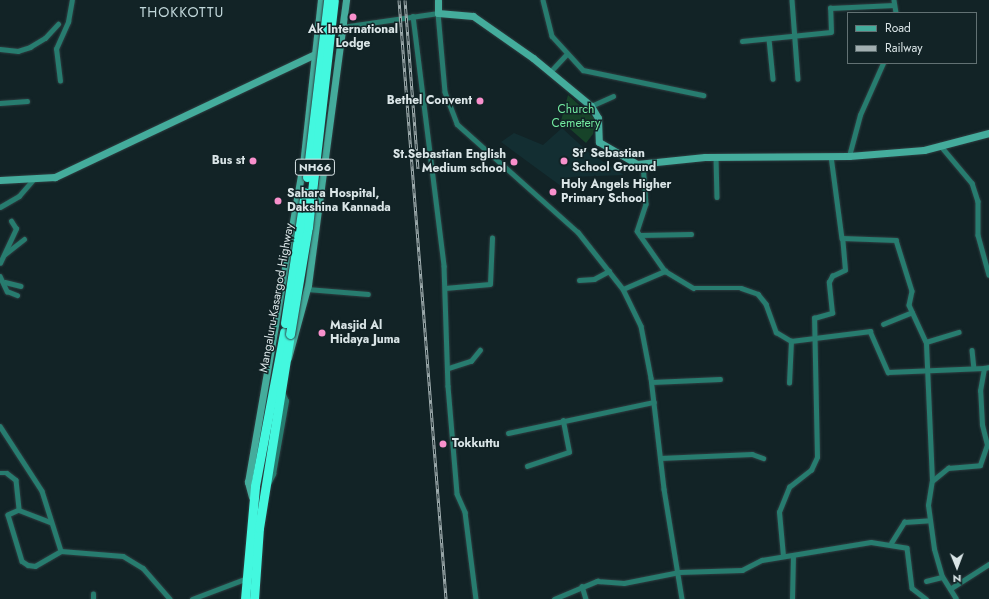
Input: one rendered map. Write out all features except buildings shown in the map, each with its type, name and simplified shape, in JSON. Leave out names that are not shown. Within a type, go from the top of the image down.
[{"type":"highway","name":"Mangaluru-Kasargod Highway","points":[[254,599],[264,489],[285,363],[287,333],[302,222],[328,0]]},
{"type":"highway","name":"Mangaluru-Kasargod Highway","points":[[245,599],[245,579],[254,503],[308,227],[334,0]]},
{"type":"street","points":[[60,81],[56,49],[68,22],[72,0]]},
{"type":"street","points":[[254,503],[248,482],[303,165],[317,53],[321,0]]},
{"type":"street","points":[[285,363],[296,338],[307,289],[338,49],[346,0]]},
{"type":"street","points":[[438,0],[445,92],[457,124],[578,232],[624,289],[641,326],[652,382],[660,458],[682,599]]},
{"type":"street","points":[[543,0],[548,28],[566,55],[583,70],[596,75],[651,82],[703,95]]},
{"type":"street","points":[[792,0],[798,79]]},
{"type":"street","points":[[742,42],[831,32],[830,8],[894,2],[896,12]]},
{"type":"street","points":[[342,27],[438,13],[473,16],[550,72],[591,106],[598,118],[599,142],[637,164],[716,157],[849,156],[924,150],[939,144],[989,133]]},
{"type":"street","points":[[413,16],[445,288],[458,494],[465,512],[476,599]]},
{"type":"street","points":[[0,49],[18,51],[30,47],[45,38],[58,24]]},
{"type":"street","points":[[769,39],[773,79]]},
{"type":"street","points":[[0,180],[32,181],[62,174],[317,53],[338,49]]},
{"type":"street","points":[[550,72],[566,55]]},
{"type":"street","points":[[849,156],[860,115],[883,64]]},
{"type":"street","points":[[591,106],[613,96]]},
{"type":"street","points":[[0,103],[27,101]]},
{"type":"street","points":[[939,144],[972,183],[978,201],[978,235],[989,275]]},
{"type":"street","points":[[783,556],[779,512],[789,487],[811,470],[817,457],[814,318],[832,313],[830,278],[844,270],[842,238],[831,156]]},
{"type":"street","points":[[716,157],[717,197]]},
{"type":"street","points":[[643,163],[646,204],[636,225],[640,234],[665,271],[693,288],[741,288],[758,294],[766,304],[776,332],[792,341],[814,340],[870,331],[888,372],[986,368],[982,425],[987,445],[980,465],[948,468],[932,480]]},
{"type":"street","points":[[0,207],[19,196],[32,181]]},
{"type":"street","points":[[0,263],[16,229],[11,221]]},
{"type":"street","points":[[640,234],[691,234]]},
{"type":"street","points":[[445,288],[490,284],[492,238]]},
{"type":"street","points":[[842,238],[895,239],[912,291],[908,300],[926,342],[932,480],[930,520],[942,577],[956,599]]},
{"type":"street","points":[[5,254],[24,239]]},
{"type":"street","points":[[579,280],[594,279],[609,271]]},
{"type":"street","points":[[624,289],[665,271]]},
{"type":"street","points":[[0,276],[5,282],[7,291],[17,295]]},
{"type":"street","points":[[5,282],[21,286]]},
{"type":"street","points":[[307,289],[368,294]]},
{"type":"street","points":[[883,324],[912,312]]},
{"type":"street","points":[[926,342],[958,332]]},
{"type":"street","points":[[789,383],[792,341]]},
{"type":"street","points":[[449,368],[471,361],[480,350]]},
{"type":"street","points":[[972,350],[974,368]]},
{"type":"street","points":[[652,382],[720,379]]},
{"type":"street","points":[[508,433],[654,402]]},
{"type":"street","points":[[527,466],[569,452],[563,421]]},
{"type":"street","points":[[0,426],[42,491],[61,551]]},
{"type":"street","points":[[660,458],[752,454],[763,458]]},
{"type":"street","points":[[0,473],[6,473],[16,480],[19,510]]},
{"type":"street","points":[[51,522],[19,510],[8,515],[22,561],[35,566],[61,551],[132,559],[170,599]]},
{"type":"street","points":[[891,543],[904,522],[930,520]]},
{"type":"street","points":[[554,599],[597,581],[624,583],[679,572],[742,570],[762,560],[871,542],[891,543],[906,548],[912,588],[926,599]]},
{"type":"street","points":[[792,599],[793,556]]},
{"type":"street","points":[[950,589],[989,564]]},
{"type":"street","points":[[926,582],[942,577]]},
{"type":"street","points":[[192,599],[245,579]]},
{"type":"street","points":[[582,586],[586,599]]},
{"type":"shaded area","name":"St' Sebastian School Ground","points":[[562,128],[588,152],[624,175],[571,177],[571,185],[565,189],[501,142],[514,133],[543,145]]},
{"type":"green space","name":"Church Cemetery","points":[[568,95],[596,120],[593,134],[586,143],[561,121]]},
{"type":"railway","points":[[399,0],[446,599]]},
{"type":"railway","points":[[405,0],[418,169]]},
{"type":"place","name":"Ak International Lodge","points":[[353,17]]},
{"type":"place","name":"Bethel Convent","points":[[480,101]]},
{"type":"place","name":"Bus st","points":[[253,161]]},
{"type":"place","name":"St' Sebastian School Ground","points":[[564,161]]},
{"type":"place","name":"St.Sebastian English Medium school","points":[[514,162]]},
{"type":"place","name":"Holy Angels Higher Primary School","points":[[553,192]]},
{"type":"place","name":"Sahara Hospital, Dakshina Kannada","points":[[278,201]]},
{"type":"place","name":"Masjid Al Hidaya Juma","points":[[322,333]]},
{"type":"place","name":"Tokkuttu","points":[[443,444]]},
{"type":"district","name":"THOKKOTTU","points":[[182,12]]}]
